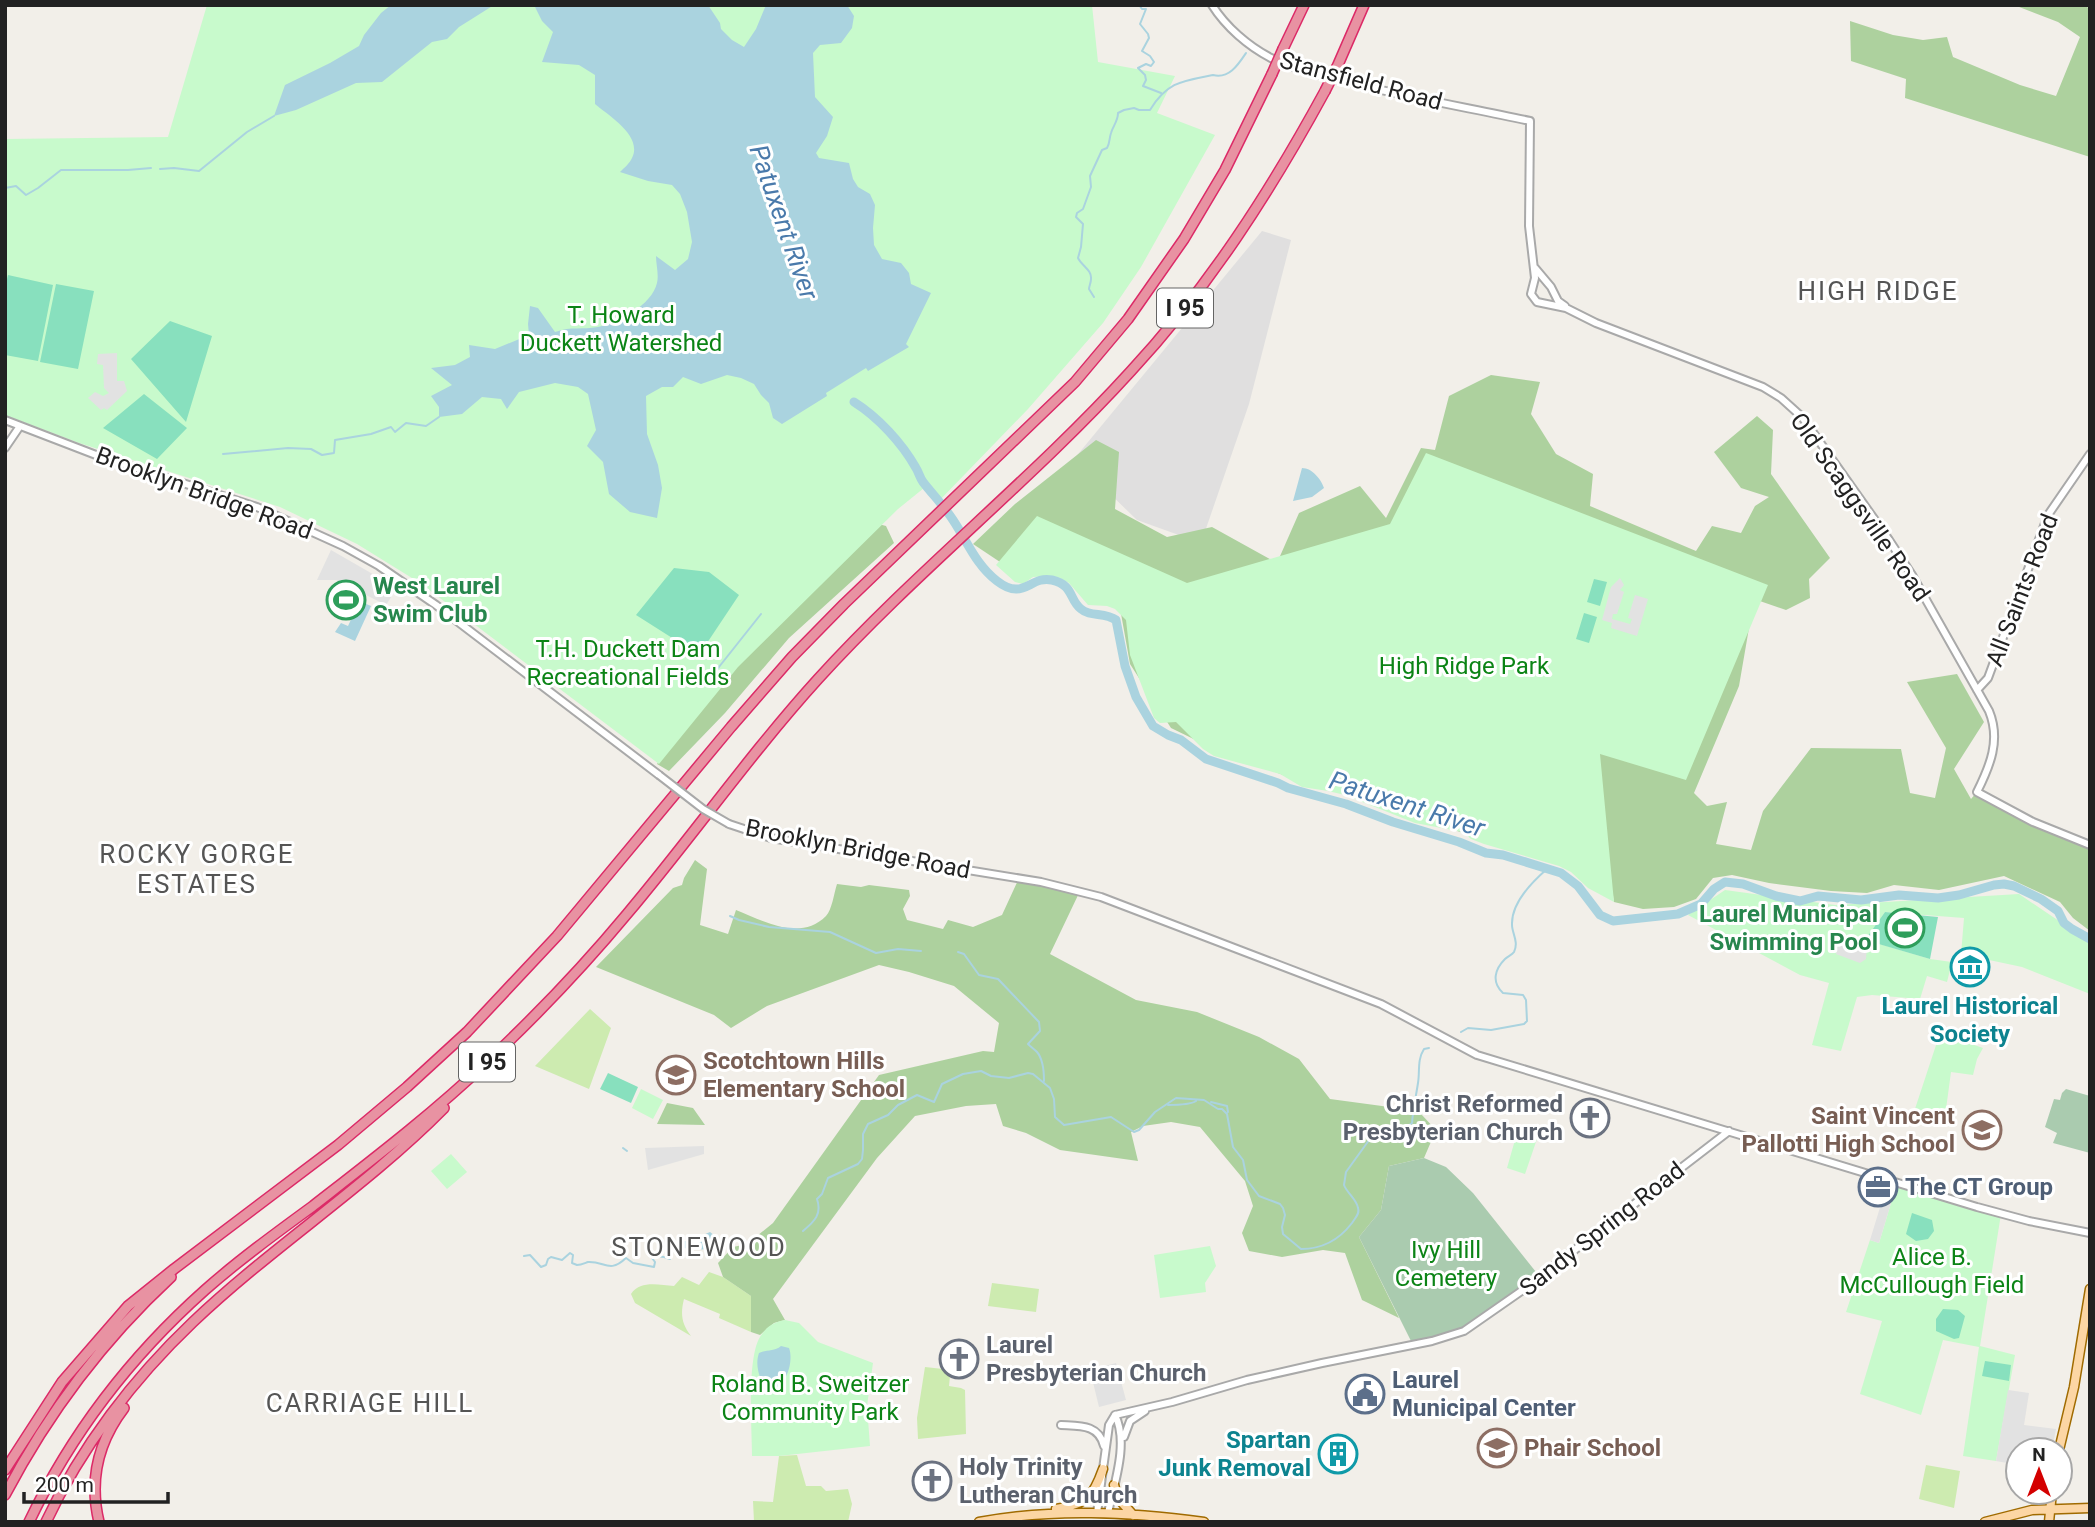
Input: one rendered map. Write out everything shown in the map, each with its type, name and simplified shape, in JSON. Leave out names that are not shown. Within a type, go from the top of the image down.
[{"type":"highway","name":"I 95","points":[[5,1495],[36,1440],[89,1365],[151,1296],[185,1264],[374,1116],[497,1002],[557,936],[767,685],[816,632],[1075,382],[1114,337],[1161,275],[1184,239],[1219,180],[1304,5]]},
{"type":"highway","name":"I 95","points":[[29,1522],[49,1483],[96,1410],[159,1334],[240,1261],[393,1144],[486,1063],[556,994],[626,915],[758,749],[817,681],[867,627],[1130,373],[1193,299],[1269,190],[1325,91],[1363,7]]},
{"type":"highway","points":[[46,1522],[108,1419],[170,1344],[249,1274],[398,1151],[430,1122],[486,1063]]},
{"type":"highway","points":[[5,1472],[62,1382],[128,1307],[221,1235]]},
{"type":"highway","points":[[99,1522],[94,1481],[98,1458],[110,1429],[130,1399],[174,1347],[249,1274]]},
{"type":"main road","points":[[2062,1436],[2074,1387],[2090,1289]]},
{"type":"main road","points":[[978,1522],[1079,1504],[1094,1492],[1103,1469]]},
{"type":"main road","points":[[1114,1485],[1118,1498],[1133,1515]]},
{"type":"main road","points":[[1984,1522],[2015,1513],[2050,1508],[2090,1508]]},
{"type":"main road","points":[[2049,1522],[2050,1508]]},
{"type":"main road","points":[[998,1518],[1108,1513],[1204,1522]]},
{"type":"street","name":"Stansfield Road","points":[[1212,5],[1241,38],[1269,57],[1287,65],[1383,91],[1530,121]]},
{"type":"street","name":"Old Scaggsville Road","points":[[1530,121],[1529,226],[1535,278],[1532,287]]},
{"type":"street","name":"Old Scaggsville Road","points":[[1534,265],[1566,308]]},
{"type":"street","points":[[1539,282],[1550,288],[1551,297],[1544,302],[1537,302],[1531,294],[1532,287],[1539,282]]},
{"type":"street","name":"Old Scaggsville Road","points":[[1544,302],[1566,308],[1596,323],[1763,387],[1796,410],[1900,556],[1992,719],[1995,740],[1989,766],[1977,792],[2033,822],[2090,845]]},
{"type":"street","name":"Brooklyn Bridge Road","points":[[5,420],[102,457],[257,507],[343,545],[436,605],[703,809],[729,824],[771,838],[1041,882],[1101,897],[1381,1004],[1477,1055],[2001,1214],[2090,1233]]},
{"type":"street","points":[[5,448],[20,426]]},
{"type":"street","name":"All Saints Road","points":[[1977,690],[1988,678],[2048,515],[2090,454]]},
{"type":"street","name":"Sandy Spring Road","points":[[1115,1415],[1322,1363],[1432,1341],[1464,1331],[1521,1292],[1729,1131]]},
{"type":"street","points":[[1108,1513],[1125,1430],[1130,1421],[1149,1408]]},
{"type":"street","points":[[1115,1415],[1121,1428],[1121,1445]]},
{"type":"street","points":[[1097,1513],[1109,1425],[1115,1415]]},
{"type":"street","points":[[1061,1425],[1094,1429],[1103,1440],[1105,1455]]},
{"type":"shaded area","points":[[1262,231],[1291,240],[1249,404],[1201,543],[1137,520],[1074,459]]},
{"type":"shaded area","points":[[117,353],[117,381],[124,381],[127,391],[107,410],[101,410],[88,398],[95,392],[103,396],[109,393],[104,388],[103,365],[97,364],[98,354]]},
{"type":"shaded area","points":[[331,550],[397,588],[386,605],[336,580],[317,580]]},
{"type":"shaded area","points":[[1620,578],[1624,585],[1620,590],[1624,592],[1617,614],[1613,614],[1612,619],[1630,624],[1632,619],[1628,618],[1635,595],[1648,599],[1637,636],[1611,628],[1612,623],[1602,620],[1611,587]]},
{"type":"shaded area","points":[[1845,938],[1867,946],[1866,959],[1860,963],[1836,954],[1839,941]]},
{"type":"shaded area","points":[[704,1146],[704,1154],[648,1170],[645,1148]]},
{"type":"shaded area","points":[[1882,1201],[1891,1203],[1879,1243],[1870,1240]]},
{"type":"shaded area","points":[[1116,1363],[1126,1400],[1099,1407],[1090,1370]]},
{"type":"shaded area","points":[[2008,1390],[2029,1393],[2024,1425],[2056,1429],[2055,1436],[2004,1436],[2004,1462],[1996,1461]]},
{"type":"green space","name":"T. Howard Duckett Watershed","points":[[207,5],[1092,5],[1098,62],[1175,76],[1157,113],[1215,135],[1141,267],[1103,323],[1028,409],[938,502],[924,488],[898,509],[738,667],[659,764],[420,583],[357,544],[280,507],[79,443],[5,415],[5,139],[168,137]]},
{"type":"green space","points":[[2014,5],[2086,5],[2090,11],[2090,157],[1905,98],[1906,79],[1851,61],[1850,21],[1893,35],[1923,40],[1947,37],[1953,57],[2020,85],[2056,96],[2080,37],[2058,22]]},
{"type":"green space","points":[[8,275],[53,285],[38,361],[5,355],[5,287]]},
{"type":"green space","points":[[56,284],[94,291],[78,369],[40,362]]},
{"type":"green space","points":[[170,321],[212,336],[186,422],[131,359]]},
{"type":"green space","name":"High Ridge Park","points":[[1491,375],[1540,382],[1531,414],[1556,454],[1593,474],[1590,506],[1696,551],[1712,526],[1741,533],[1755,506],[1769,497],[1741,488],[1714,452],[1757,416],[1773,430],[1771,474],[1830,558],[1809,579],[1810,598],[1786,610],[1754,599],[1739,686],[1694,793],[1707,806],[1727,802],[1716,844],[1751,850],[1763,811],[1811,748],[1901,749],[1910,793],[1935,798],[1946,748],[1907,682],[1957,674],[1984,722],[1954,769],[1971,799],[1977,792],[2033,822],[2090,845],[2090,931],[2073,918],[2060,902],[2004,876],[1939,890],[1894,885],[1867,893],[1769,883],[1732,875],[1713,878],[1696,899],[1674,907],[1643,909],[1614,902],[1613,895],[1578,869],[1416,818],[1322,783],[1301,782],[1210,747],[1171,728],[1130,664],[1120,608],[1044,568],[1021,576],[973,544],[1015,504],[1096,440],[1119,452],[1115,509],[1167,537],[1212,527],[1277,563],[1299,513],[1360,486],[1386,518],[1421,448],[1435,450],[1449,396]]},
{"type":"green space","points":[[144,394],[187,428],[157,459],[103,428]]},
{"type":"green space","name":"High Ridge Park","points":[[1426,453],[1768,585],[1686,780],[1600,754],[1614,902],[1588,888],[1571,872],[1559,866],[1484,844],[1471,839],[1463,832],[1415,823],[1345,795],[1302,787],[1280,774],[1214,756],[1203,749],[1176,722],[1160,723],[1154,718],[1130,655],[1126,620],[1115,609],[1088,605],[1069,583],[1060,578],[1033,577],[1023,584],[1015,582],[996,565],[1037,516],[1187,583],[1390,524]]},
{"type":"green space","points":[[871,522],[886,526],[894,543],[789,638],[725,713],[669,771],[657,764],[738,654]]},
{"type":"green space","points":[[674,568],[709,572],[739,595],[699,655],[636,615]]},
{"type":"green space","points":[[1594,579],[1607,582],[1600,606],[1587,602]]},
{"type":"green space","points":[[1584,613],[1597,617],[1589,643],[1576,639]]},
{"type":"green space","points":[[695,860],[707,869],[700,925],[728,934],[736,910],[782,927],[805,928],[816,924],[828,913],[837,884],[909,890],[910,896],[903,909],[907,920],[943,929],[948,920],[973,927],[1002,915],[1019,878],[1080,891],[1050,954],[1136,1000],[1197,1012],[1259,1037],[1299,1059],[1330,1099],[1421,1114],[1436,1130],[1424,1158],[1389,1166],[1381,1210],[1359,1237],[1399,1318],[1362,1300],[1345,1253],[1323,1250],[1282,1257],[1249,1251],[1242,1233],[1253,1206],[1245,1181],[1200,1127],[1171,1122],[1143,1126],[1131,1132],[1138,1161],[1060,1150],[1026,1133],[1003,1126],[996,1104],[966,1106],[915,1116],[877,1158],[773,1299],[785,1320],[774,1323],[760,1335],[751,1332],[751,1296],[723,1277],[718,1263],[733,1247],[747,1244],[773,1223],[879,1075],[983,1051],[994,1052],[999,1023],[954,986],[879,965],[767,1006],[731,1028],[714,1015],[596,967],[673,888],[682,885]]},
{"type":"green space","points":[[1725,890],[1835,905],[2019,894],[2090,942],[2090,994],[2022,967],[1961,954],[1964,918],[1885,912],[1866,940],[1930,959],[1952,962],[1947,982],[1927,976],[1920,999],[1872,995],[1857,997],[1841,1051],[1812,1045],[1829,983],[1800,975],[1688,915]]},
{"type":"green space","name":"Laurel Municipal Swimming Pool","points":[[1885,912],[1938,917],[1930,959],[1865,940]]},
{"type":"green space","points":[[590,1009],[611,1028],[589,1089],[535,1066]]},
{"type":"green space","points":[[1940,1033],[1983,1048],[1973,1075],[1951,1072],[1944,1124],[1912,1118]]},
{"type":"green space","points":[[608,1073],[638,1087],[631,1103],[600,1089]]},
{"type":"green space","points":[[641,1089],[663,1100],[653,1119],[632,1108]]},
{"type":"green space","points":[[2066,1089],[2090,1096],[2090,1153],[2053,1143],[2057,1133],[2045,1127],[2054,1099],[2060,1100]]},
{"type":"green space","points":[[667,1103],[693,1108],[705,1125],[657,1124]]},
{"type":"green space","points":[[1517,1133],[1537,1139],[1525,1174],[1507,1168]]},
{"type":"green space","points":[[451,1154],[467,1172],[447,1189],[431,1171]]},
{"type":"green space","name":"Ivy Hill Cemetery","points":[[1424,1158],[1446,1167],[1473,1193],[1540,1277],[1451,1336],[1413,1345],[1359,1237],[1381,1210],[1389,1166]]},
{"type":"green space","name":"Alice B. McCullough Field","points":[[1887,1179],[2001,1214],[1980,1346],[2015,1355],[1996,1461],[1963,1456],[1979,1347],[1943,1340],[1921,1415],[1860,1394],[1882,1321],[1846,1312],[1870,1240],[1879,1243],[1891,1203],[1882,1201]]},
{"type":"green space","points":[[1912,1213],[1932,1220],[1934,1231],[1928,1239],[1916,1241],[1906,1234]]},
{"type":"green space","points":[[1210,1246],[1216,1266],[1205,1283],[1206,1292],[1160,1298],[1154,1255]]},
{"type":"green space","points":[[709,1272],[723,1277],[751,1296],[751,1332],[719,1318],[720,1314],[684,1299],[683,1319],[691,1336],[635,1303],[631,1294],[645,1285],[674,1286],[682,1277],[699,1285]]},
{"type":"green space","points":[[992,1283],[1039,1289],[1036,1312],[988,1306]]},
{"type":"green space","points":[[1943,1309],[1958,1310],[1965,1316],[1959,1338],[1954,1339],[1936,1331],[1936,1319]]},
{"type":"green space","name":"Roland B. Sweitzer Community Park","points":[[785,1320],[799,1323],[818,1342],[873,1363],[867,1406],[870,1446],[779,1456],[752,1456],[751,1392],[757,1344],[769,1326]]},
{"type":"green space","points":[[1985,1361],[2011,1365],[2009,1381],[1982,1376]]},
{"type":"green space","points":[[925,1367],[943,1369],[950,1376],[949,1386],[965,1390],[966,1434],[918,1439],[917,1418]]},
{"type":"green space","points":[[797,1455],[806,1486],[821,1486],[826,1491],[848,1489],[852,1504],[848,1522],[754,1522],[753,1501],[773,1502],[779,1456]]},
{"type":"green space","points":[[1926,1465],[1960,1471],[1954,1508],[1919,1499]]},
{"type":"water","points":[[391,5],[494,5],[459,27],[447,39],[432,42],[382,82],[356,83],[296,110],[274,116],[285,85],[359,46],[381,13]]},
{"type":"water","points":[[534,5],[708,5],[721,29],[744,47],[756,29],[766,5],[847,5],[854,16],[852,28],[841,43],[820,45],[813,53],[815,97],[833,117],[827,136],[816,153],[819,158],[849,163],[853,179],[858,187],[870,194],[875,205],[874,245],[882,259],[901,263],[909,273],[911,284],[931,293],[906,344],[909,347],[868,371],[866,368],[782,424],[773,418],[769,403],[754,384],[727,375],[701,384],[683,377],[673,387],[662,387],[646,396],[647,434],[658,465],[662,488],[657,518],[630,512],[609,494],[603,462],[587,446],[596,430],[588,394],[578,387],[555,383],[519,392],[507,409],[501,399],[482,397],[462,414],[439,417],[439,407],[431,396],[452,385],[431,368],[455,365],[470,357],[469,345],[495,349],[529,335],[530,306],[538,308],[555,332],[606,325],[633,312],[654,291],[658,273],[656,256],[675,270],[688,259],[692,242],[687,212],[680,194],[672,185],[620,172],[632,158],[634,150],[629,134],[595,104],[595,75],[579,65],[542,62],[553,32],[542,21]]},
{"type":"water","points":[[1302,468],[1316,475],[1324,488],[1312,497],[1293,501]]},
{"type":"water","points":[[352,598],[371,606],[355,641],[335,632],[341,623],[348,626],[355,611],[349,607]]},
{"type":"water","points":[[710,1232],[715,1236],[711,1250],[683,1248],[684,1241]]},
{"type":"water","points":[[781,1346],[789,1348],[790,1354],[786,1377],[776,1387],[763,1386],[757,1366],[759,1353]]},
{"type":"waterway","points":[[1139,5],[1146,9],[1140,24],[1149,38],[1142,51],[1154,62],[1151,66],[1146,64],[1138,68],[1145,75],[1143,86],[1161,93]]},
{"type":"waterway","points":[[1094,297],[1089,289],[1090,273],[1078,258],[1083,224],[1076,217],[1083,209],[1091,187],[1090,176],[1102,150],[1108,146],[1118,113],[1134,108],[1150,110],[1169,88],[1192,79],[1224,75],[1236,66],[1246,53]]},
{"type":"waterway","points":[[160,169],[199,171],[247,132],[274,116]]},
{"type":"waterway","points":[[5,188],[16,186],[26,195],[61,170],[151,168]]},
{"type":"waterway","name":"Patuxent River","points":[[854,402],[872,415],[897,440],[978,560],[997,581],[1014,589],[1044,579],[1059,582],[1085,611],[1116,620],[1125,666],[1136,697],[1153,726],[1181,740],[1206,759],[1486,853],[1503,855],[1561,873],[1578,886],[1600,915],[1613,921],[1678,914],[1701,904],[1714,889],[1725,882],[1743,884],[1800,901],[1818,896],[1861,900],[1899,895],[1938,898],[2004,884],[2041,899],[2058,911],[2064,923],[2090,939]]},
{"type":"waterway","points":[[223,454],[288,448],[311,449],[322,455],[334,453],[335,440],[371,434],[391,427],[395,432],[406,423],[426,426],[439,417]]},
{"type":"waterway","points":[[711,677],[761,614]]},
{"type":"waterway","points":[[1461,1032],[1468,1028],[1491,1030],[1524,1024],[1527,1021],[1526,1000],[1523,995],[1503,993],[1499,989],[1496,976],[1502,963],[1515,948],[1512,925],[1515,909],[1529,887],[1547,869]]},
{"type":"waterway","points":[[730,916],[769,927],[830,932],[876,953],[898,949],[921,951]]},
{"type":"waterway","points":[[958,952],[964,954],[979,975],[998,979],[1039,1022],[1040,1031],[1028,1044],[1041,1058],[1044,1081]]},
{"type":"waterway","points":[[803,1231],[816,1217],[819,1209],[817,1199],[822,1194],[828,1178],[858,1164],[862,1159],[863,1134],[868,1124],[888,1115],[898,1105],[917,1095],[934,1102],[942,1084],[963,1074],[981,1071],[991,1076],[1009,1078],[1033,1074],[1050,1088],[1055,1117],[1064,1125],[1111,1117],[1134,1132],[1155,1112],[1176,1098],[1204,1100],[1222,1109],[1227,1114],[1233,1147],[1243,1160],[1247,1180],[1259,1196],[1280,1204],[1283,1208],[1283,1234],[1301,1249],[1323,1245],[1336,1239],[1357,1216],[1357,1205],[1344,1185],[1346,1172],[1372,1136],[1400,1132],[1412,1123],[1420,1057],[1424,1049],[1429,1048]]},
{"type":"waterway","points":[[1168,1105],[1196,1101]]},
{"type":"waterway","points":[[1211,1102],[1227,1106],[1228,1112]]},
{"type":"waterway","points":[[623,1148],[627,1151]]},
{"type":"waterway","points":[[524,1256],[530,1255],[541,1267],[546,1265],[551,1257],[562,1260],[570,1253],[573,1255],[572,1263],[577,1265],[594,1262],[611,1266],[626,1258],[633,1263],[654,1267],[654,1256],[670,1259]]},
{"type":"place","name":"West Laurel Swim Club","points":[[346,600]]},
{"type":"place","name":"Laurel Municipal Swimming Pool","points":[[1905,928]]},
{"type":"place","name":"Laurel Historical Society","points":[[1970,967]]},
{"type":"place","name":"Scotchtown Hills Elementary School","points":[[676,1075]]},
{"type":"place","name":"Christ Reformed Presbyterian Church","points":[[1590,1118]]},
{"type":"place","name":"Saint Vincent Pallotti High School","points":[[1982,1130]]},
{"type":"place","name":"The CT Group","points":[[1878,1187]]},
{"type":"place","name":"Laurel Presbyterian Church","points":[[959,1359]]},
{"type":"place","name":"Laurel Municipal Center","points":[[1365,1394]]},
{"type":"place","name":"Phair School","points":[[1497,1448]]},
{"type":"place","name":"Spartan Junk Removal","points":[[1338,1454]]},
{"type":"place","name":"Holy Trinity Lutheran Church","points":[[932,1481]]},
{"type":"district","name":"HIGH RIDGE","points":[[1878,291]]},
{"type":"district","name":"ROCKY GORGE ESTATES","points":[[197,869]]},
{"type":"district","name":"STONEWOOD","points":[[699,1247]]},
{"type":"district","name":"CARRIAGE HILL","points":[[370,1403]]},
{"type":"park label","name":"T.H. Duckett Dam Recreational Fields","points":[[628,663]]}]
